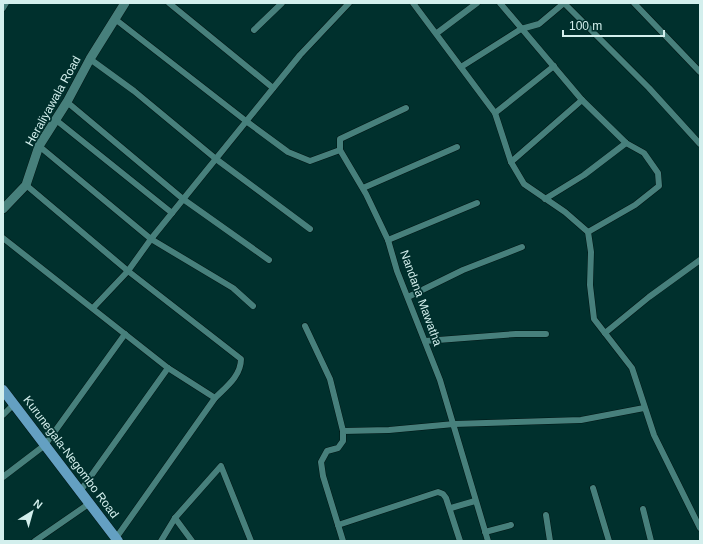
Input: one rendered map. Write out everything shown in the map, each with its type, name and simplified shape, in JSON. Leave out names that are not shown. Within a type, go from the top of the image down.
[{"type":"main road","name":"Kurunegala-Negombo Road","points":[[3,390],[81,490],[117,540]]},
{"type":"street","points":[[3,8],[6,3]]},
{"type":"street","name":"Heraliyawala Road","points":[[3,209],[26,185],[39,146],[67,102],[90,59],[125,3]]},
{"type":"street","points":[[169,3],[273,88]]},
{"type":"street","points":[[94,308],[128,271],[150,239],[300,55],[349,3]]},
{"type":"street","points":[[413,3],[437,33],[495,113],[511,162],[524,184],[588,232],[591,252],[590,285],[594,318],[632,368],[654,435],[700,528]]},
{"type":"street","points":[[437,33],[477,3]]},
{"type":"street","points":[[500,3],[582,100],[626,143],[644,153],[658,173],[659,186],[635,205],[588,232]]},
{"type":"street","points":[[461,67],[521,29],[539,24],[564,3],[649,88],[700,144]]},
{"type":"street","points":[[634,3],[700,72]]},
{"type":"street","points":[[254,30],[279,4]]},
{"type":"street","points":[[115,18],[246,122],[288,152],[310,161],[340,150],[340,139],[406,108]]},
{"type":"street","points":[[90,59],[134,91],[216,159],[310,229]]},
{"type":"street","points":[[495,113],[554,66]]},
{"type":"street","points":[[511,162],[582,100]]},
{"type":"street","points":[[67,102],[183,199],[270,260]]},
{"type":"street","points":[[56,120],[172,213]]},
{"type":"street","points":[[545,199],[584,175],[626,143]]},
{"type":"street","points":[[39,146],[150,239],[233,288],[254,306]]},
{"type":"street","points":[[363,188],[456,147]]},
{"type":"street","name":"Nandana Mawatha","points":[[340,150],[363,188],[388,240],[454,424],[475,501],[488,541]]},
{"type":"street","points":[[26,185],[128,271],[241,359],[241,366],[238,375],[215,398],[117,540]]},
{"type":"street","points":[[388,240],[477,203]]},
{"type":"street","points":[[3,238],[94,308],[168,368],[215,398]]},
{"type":"street","points":[[408,297],[463,270],[522,247]]},
{"type":"street","points":[[605,333],[655,293],[700,260]]},
{"type":"street","points":[[304,326],[330,379],[342,431],[343,441],[338,448],[327,451],[321,462],[323,476],[343,541]]},
{"type":"street","points":[[3,477],[45,445],[125,334]]},
{"type":"street","points":[[425,341],[516,334],[546,334]]},
{"type":"street","points":[[81,490],[168,368]]},
{"type":"street","points":[[3,415],[14,404]]},
{"type":"street","points":[[342,431],[389,430],[454,424],[581,420],[644,408]]},
{"type":"street","points":[[162,541],[175,518],[221,466],[251,541]]},
{"type":"street","points":[[593,488],[609,541]]},
{"type":"street","points":[[338,525],[438,492],[443,494],[450,508],[460,541]]},
{"type":"street","points":[[450,508],[475,501]]},
{"type":"street","points":[[35,541],[90,503]]},
{"type":"street","points":[[643,509],[651,541]]},
{"type":"street","points":[[546,515],[550,541]]},
{"type":"street","points":[[175,518],[192,541]]},
{"type":"street","points":[[485,532],[510,525]]}]
